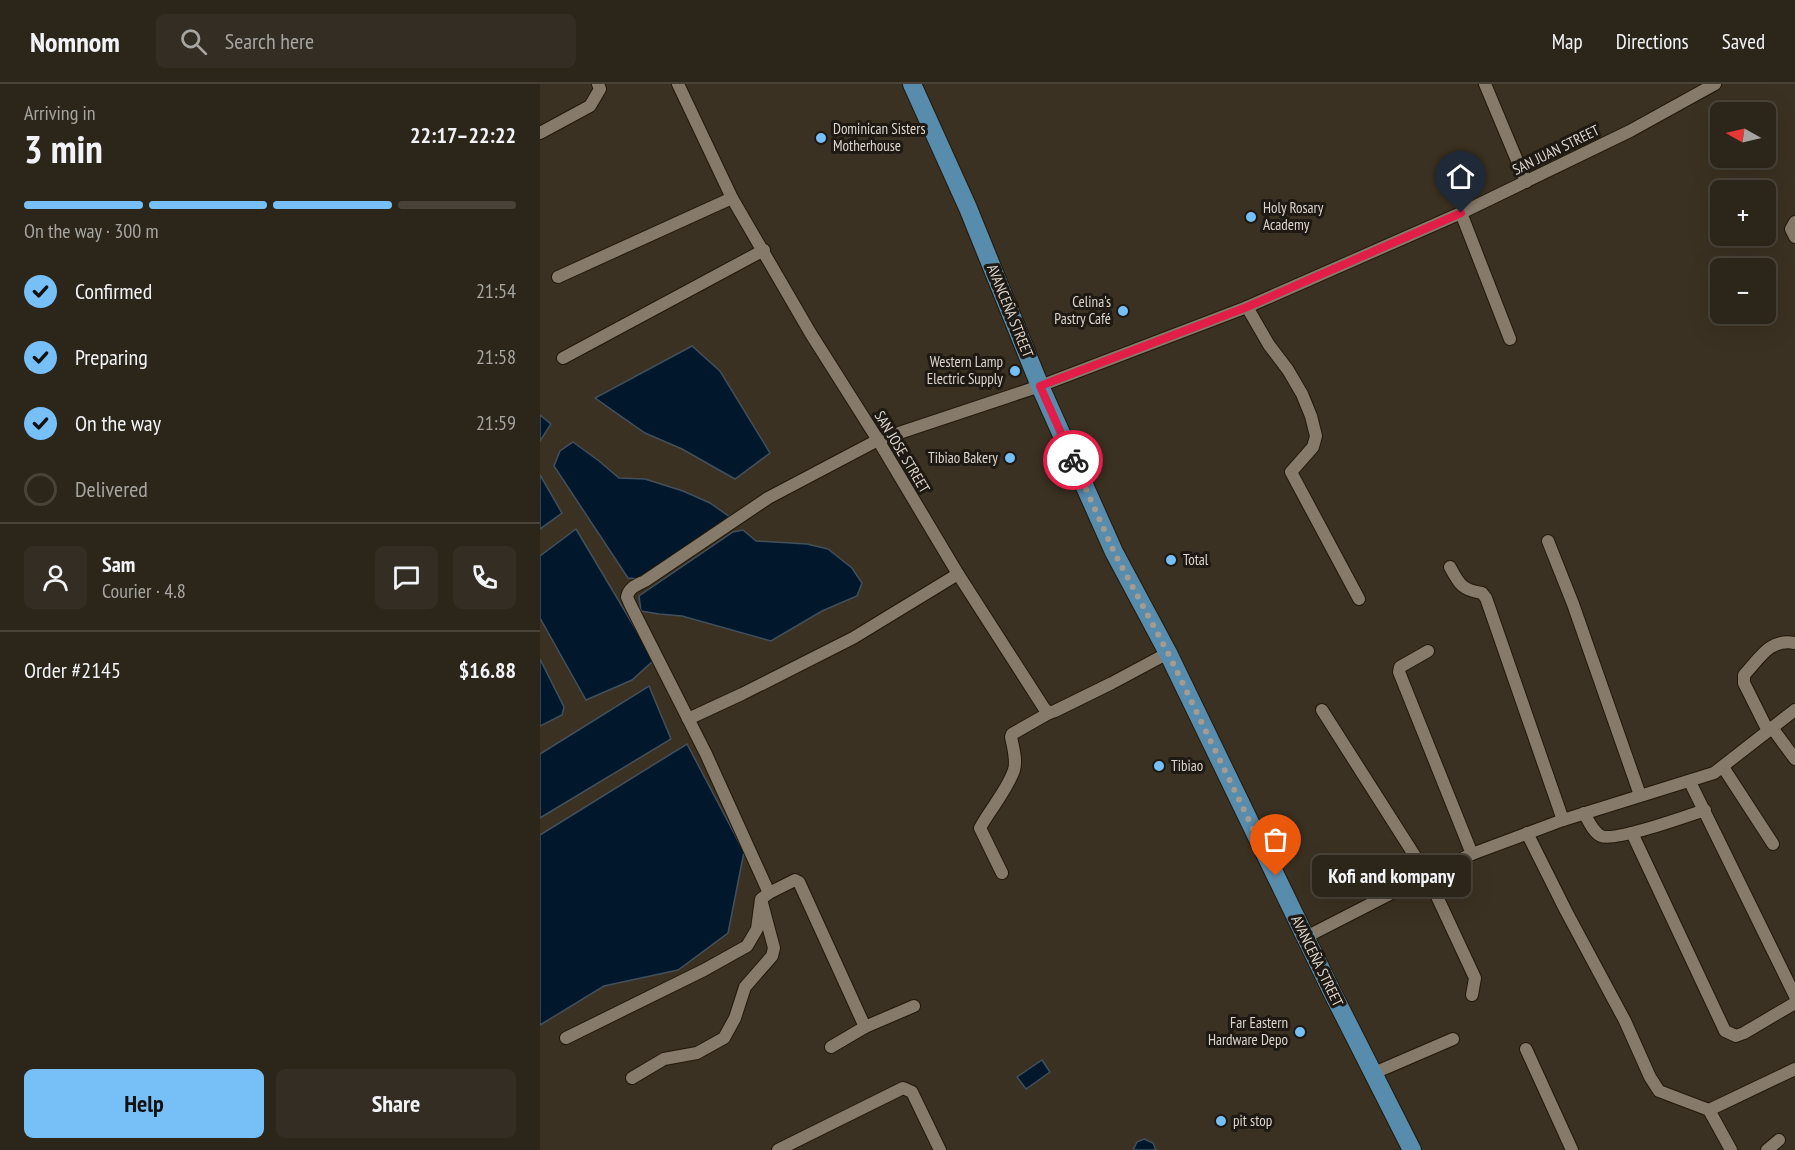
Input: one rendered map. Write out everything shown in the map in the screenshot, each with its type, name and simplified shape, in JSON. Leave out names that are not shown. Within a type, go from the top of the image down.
[{"type":"main road","name":"AVANCEÑA STREET","points":[[912,84],[968,208],[1040,386],[1114,552],[1168,653],[1412,1150]]},
{"type":"street","points":[[540,133],[590,106],[600,89],[598,84]]},
{"type":"street","name":"SAN JOSE STREET","points":[[678,84],[732,198],[811,334],[958,574],[1049,712]]},
{"type":"street","points":[[1485,84],[1526,182]]},
{"type":"street","name":"SAN JUAN STREET","points":[[688,719],[630,604],[627,597],[629,590],[768,498],[878,440],[1040,386],[1247,307],[1526,182],[1630,131],[1712,85]]},
{"type":"street","points":[[558,277],[732,198]]},
{"type":"street","points":[[1461,213],[1510,339]]},
{"type":"street","points":[[1795,222],[1791,229],[1795,237]]},
{"type":"street","points":[[563,358],[764,250]]},
{"type":"street","points":[[1247,307],[1302,394],[1311,416],[1316,436],[1313,447],[1291,472],[1359,599]]},
{"type":"street","points":[[1548,541],[1573,604],[1640,795]]},
{"type":"street","points":[[1450,567],[1458,582],[1469,591],[1482,593],[1485,598],[1563,820]]},
{"type":"street","points":[[632,1078],[664,1059],[697,1053],[724,1038],[735,1018],[745,987],[772,956],[774,948],[765,896],[688,719],[853,638],[958,574]]},
{"type":"street","points":[[1795,643],[1784,641],[1777,643],[1744,675],[1744,683],[1770,730],[1795,759]]},
{"type":"street","points":[[1428,651],[1400,667],[1399,672],[1472,854]]},
{"type":"street","points":[[1002,873],[980,828],[1014,769],[1012,734],[1049,712],[1112,683],[1168,653]]},
{"type":"street","points":[[1306,937],[1472,854],[1584,813],[1714,774],[1795,710]]},
{"type":"street","points":[[1322,711],[1427,875],[1475,978],[1472,995]]},
{"type":"street","points":[[1723,767],[1773,844]]},
{"type":"street","points":[[1690,782],[1795,996]]},
{"type":"street","points":[[1584,813],[1595,832],[1607,837],[1632,833],[1705,810]]},
{"type":"street","points":[[1527,833],[1659,1091],[1708,1110],[1731,1150]]},
{"type":"street","points":[[1632,833],[1725,1031],[1736,1036],[1744,1033],[1795,1003]]},
{"type":"street","points":[[566,1038],[704,970],[747,946],[757,929],[765,896],[795,880],[799,882],[865,1027]]},
{"type":"street","points":[[831,1047],[865,1027],[914,1006]]},
{"type":"street","points":[[1374,1073],[1453,1039]]},
{"type":"street","points":[[1526,1049],[1572,1150]]},
{"type":"street","points":[[1708,1110],[1795,1069]]},
{"type":"street","points":[[778,1150],[903,1089],[912,1092],[939,1150]]},
{"type":"street","points":[[1767,1150],[1779,1140]]},
{"type":"water","points":[[692,346],[720,371],[770,453],[735,479],[682,449],[645,433],[595,398]]},
{"type":"water","points":[[540,415],[551,424],[540,441]]},
{"type":"water","points":[[573,442],[619,478],[645,479],[683,491],[710,503],[730,517],[639,579],[628,578],[554,466],[560,451]]},
{"type":"water","points":[[540,475],[562,513],[540,529]]},
{"type":"water","points":[[576,529],[654,660],[632,680],[586,700],[540,618],[540,556]]},
{"type":"water","points":[[743,530],[756,541],[807,544],[828,549],[852,568],[862,583],[857,596],[822,611],[771,641],[682,616],[641,611],[639,596],[733,532]]},
{"type":"water","points":[[540,659],[564,707],[562,715],[540,726]]},
{"type":"water","points":[[649,686],[671,739],[540,818],[540,754]]},
{"type":"water","points":[[687,744],[744,852],[728,933],[678,970],[604,986],[540,1025],[540,835]]},
{"type":"water","points":[[1042,1060],[1050,1072],[1026,1089],[1017,1077]]},
{"type":"water","points":[[1144,1139],[1153,1143],[1156,1150],[1133,1150],[1137,1142]]},
{"type":"way so far","points":[[1073,460],[1114,552],[1168,653],[1276,876]]},
{"type":"place","name":"Dominican Sisters Motherhouse","points":[[821,138]]},
{"type":"place","name":"Holy Rosary Academy","points":[[1251,217]]},
{"type":"place","name":"Celina's Pastry Café","points":[[1123,311]]},
{"type":"place","name":"Western Lamp Electric Supply","points":[[1015,371]]},
{"type":"place","name":"Tibiao Bakery","points":[[1010,458]]},
{"type":"place","name":"Total","points":[[1171,560]]},
{"type":"place","name":"Tibiao","points":[[1159,766]]},
{"type":"place","name":"Kofi and kompany","points":[[1276,876]]},
{"type":"place","name":"Far Eastern Hardware Depo","points":[[1300,1032]]},
{"type":"place","name":"pit stop","points":[[1221,1121]]},
{"type":"route","points":[[1073,460],[1040,386],[1247,307],[1461,213]]}]
